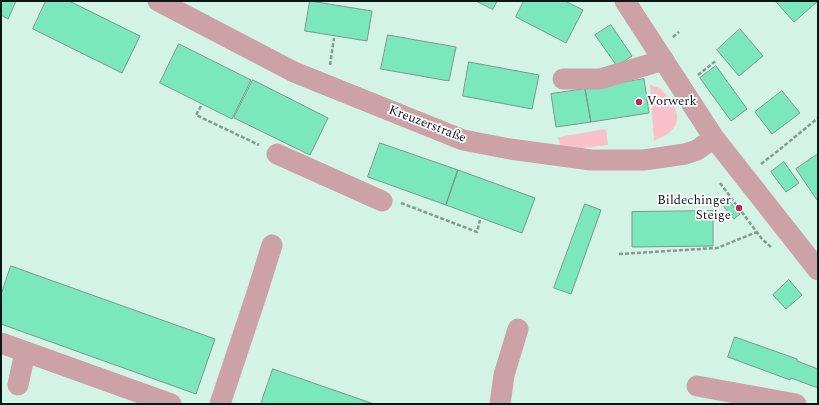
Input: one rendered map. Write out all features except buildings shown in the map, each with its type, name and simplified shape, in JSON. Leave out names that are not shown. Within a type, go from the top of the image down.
[{"type":"street","name":"Kreuzerstraße","points":[[158,1],[294,72],[463,140],[510,149],[583,159],[644,160],[686,154],[697,150],[714,138]]},
{"type":"street","points":[[625,1],[714,138],[818,270]]},
{"type":"street","points":[[563,79],[600,79],[664,60]]},
{"type":"street","points":[[277,154],[382,201]]},
{"type":"street","points":[[220,404],[272,245]]},
{"type":"street","points":[[500,404],[504,375],[518,329]]},
{"type":"street","points":[[1,343],[171,404]]},
{"type":"street","points":[[18,385],[25,352]]},
{"type":"street","points":[[697,386],[796,404]]},
{"type":"path","points":[[200,106],[196,115],[277,154]]},
{"type":"path","points":[[755,168],[818,118]]},
{"type":"path","points":[[382,201],[395,201],[477,232],[480,220]]},
{"type":"path","points":[[619,254],[717,248],[757,232]]},
{"type":"shaded area","points":[[650,84],[659,88],[668,96],[677,113],[676,124],[673,129],[654,141]]},
{"type":"shaded area","points":[[606,129],[608,145],[582,148],[560,147],[558,137]]},
{"type":"place","name":"Vorwerk","points":[[639,102]]},
{"type":"place","name":"Bildechinger Steige","points":[[739,208]]}]
